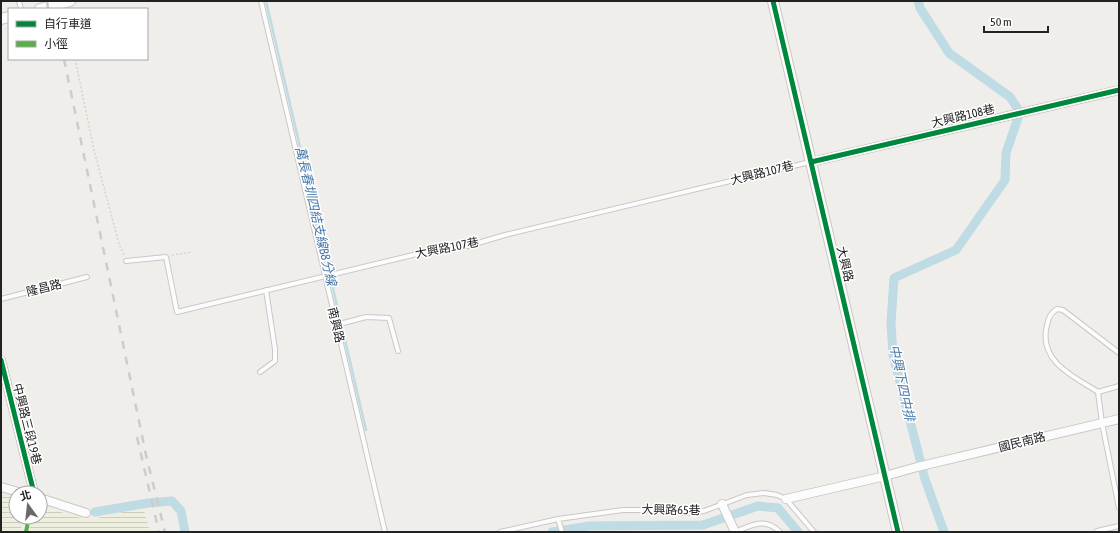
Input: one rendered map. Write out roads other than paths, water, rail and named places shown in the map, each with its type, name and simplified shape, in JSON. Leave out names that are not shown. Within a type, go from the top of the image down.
[{"type":"street","points":[[43,8],[65,1]]},
{"type":"street","name":"大興路","points":[[773,1],[898,532]]},
{"type":"street","name":"大興路108巷","points":[[811,162],[1119,90]]},
{"type":"street","name":"中興路三段19巷","points":[[1,360],[32,485]]},
{"type":"street","name":"國民南路","points":[[885,476],[1119,419]]},
{"type":"street","name":"大興路65巷","points":[[786,499],[885,476]]},
{"type":"street","points":[[48,501],[86,513]]},
{"type":"street","points":[[722,504],[734,532]]},
{"type":"lane","name":"南興路","points":[[261,1],[384,532]]},
{"type":"lane","name":"大興路107巷","points":[[126,261],[166,256],[177,312],[446,247],[468,246],[811,162]]},
{"type":"lane","name":"隆昌路","points":[[1,299],[87,277]]},
{"type":"lane","points":[[260,372],[275,361],[275,349],[266,290]]},
{"type":"lane","points":[[1119,353],[1063,310],[1057,309],[1051,313],[1047,322],[1045,338],[1048,350],[1053,359],[1056,364],[1098,392],[1102,423],[1119,508]]},
{"type":"lane","points":[[336,325],[366,317],[389,318],[398,351]]},
{"type":"lane","points":[[1098,392],[1119,386]]},
{"type":"lane","name":"大興路65巷","points":[[500,532],[623,510],[664,510],[684,513],[698,512],[747,495],[764,493],[777,495],[786,499]]},
{"type":"lane","points":[[786,499],[814,532]]},
{"type":"lane","points":[[559,521],[562,532]]},
{"type":"lane","points":[[734,532],[764,523],[773,525],[780,532]]},
{"type":"lane","points":[[1098,531],[1119,526]]},
{"type":"waterway","name":"萬長春圳四結支線B8分線","points":[[266,1],[366,430]]},
{"type":"waterway","name":"中興下四中排","points":[[918,1],[920,8],[949,53],[1010,97],[1018,109]]},
{"type":"waterway","name":"中興下四中排","points":[[944,532],[925,479],[893,355],[891,323],[894,278],[956,250],[1005,180],[1006,153],[1018,118]]},
{"type":"waterway","points":[[95,512],[148,503],[172,501],[181,511],[185,532]]},
{"type":"waterway","points":[[552,532],[589,526],[703,525],[758,506],[778,508],[798,532]]},
{"type":"railway","points":[[47,1],[48,8]]},
{"type":"railway","points":[[64,60],[146,455],[165,532]]},
{"type":"railway","points":[[137,437],[159,532]]}]
